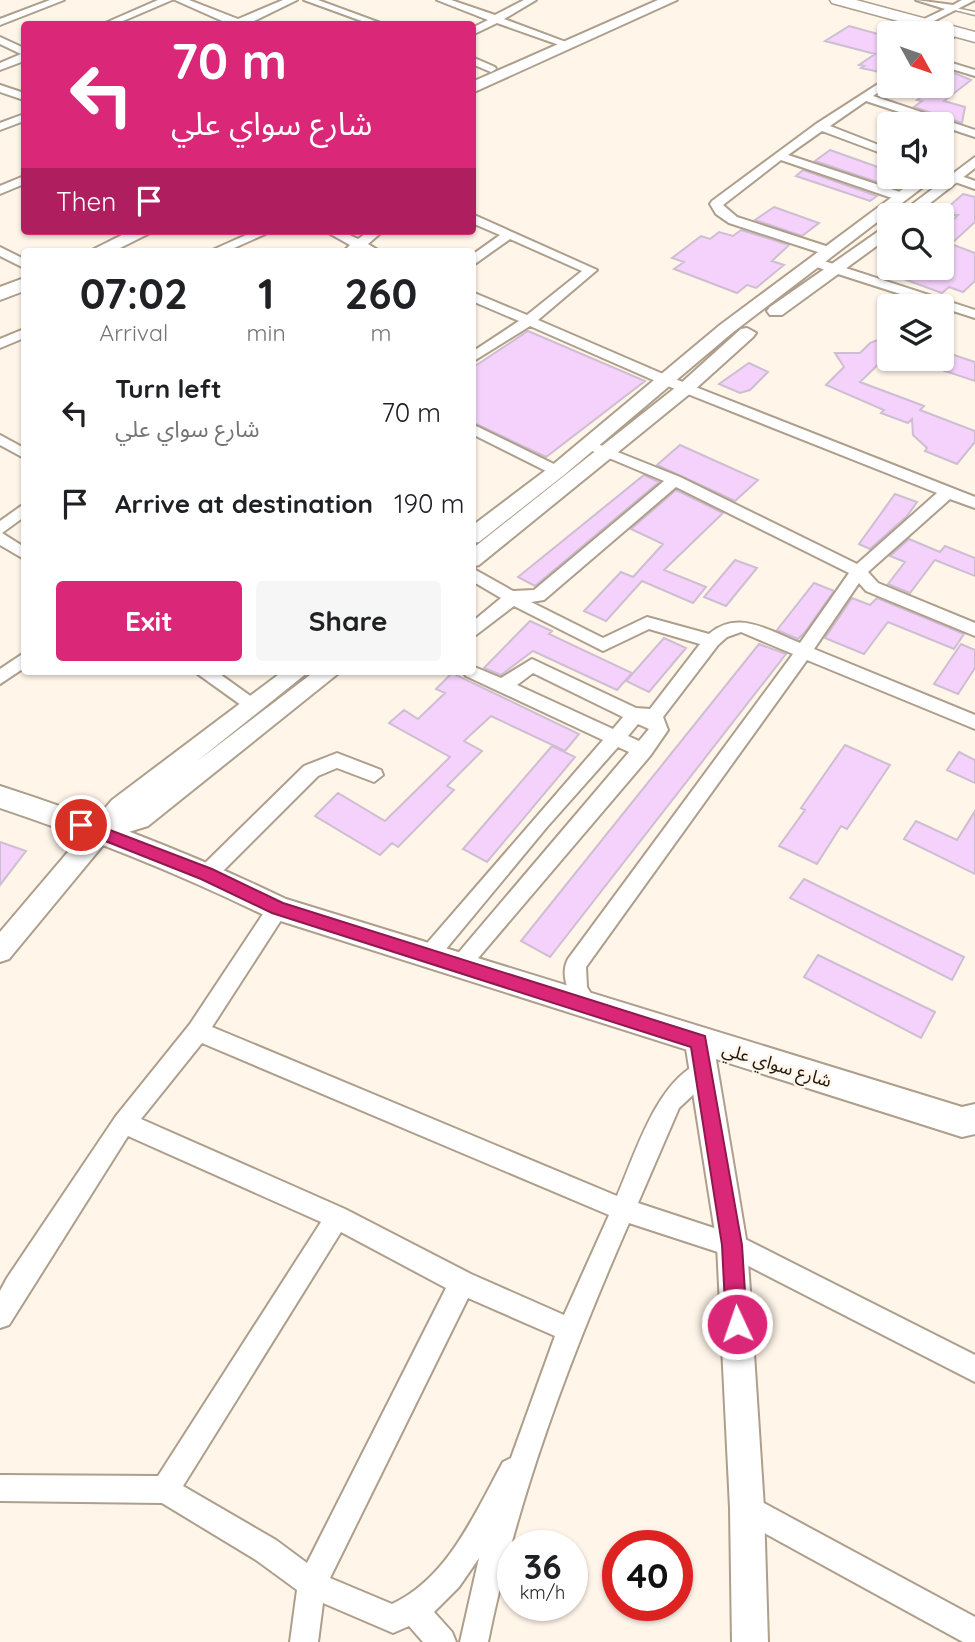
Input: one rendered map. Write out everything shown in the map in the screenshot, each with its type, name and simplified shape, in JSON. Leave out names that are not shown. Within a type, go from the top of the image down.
[{"type":"main road","points":[[476,86],[645,0]]},
{"type":"main road","points":[[476,75],[670,0]]},
{"type":"main road","points":[[838,0],[928,21]]},
{"type":"main road","points":[[859,0],[928,21]]},
{"type":"main road","points":[[954,26],[975,30]]},
{"type":"main road","points":[[956,32],[975,37]]},
{"type":"main road","points":[[83,248],[112,235]]},
{"type":"main road","points":[[106,248],[136,235]]},
{"type":"main road","points":[[0,284],[21,275]]},
{"type":"main road","points":[[0,294],[21,285]]},
{"type":"main road","name":"شارع سواي علي","points":[[0,797],[101,831],[206,874],[278,908],[586,1004],[700,1057],[971,1126]]},
{"type":"street","points":[[0,22],[59,0]]},
{"type":"street","points":[[180,0],[231,21]]},
{"type":"street","points":[[245,21],[292,0]]},
{"type":"street","points":[[309,0],[369,21]]},
{"type":"street","points":[[476,30],[495,18],[508,15],[531,0]]},
{"type":"street","points":[[921,0],[953,8]]},
{"type":"street","points":[[928,21],[970,0]]},
{"type":"street","points":[[116,21],[161,1]]},
{"type":"street","points":[[449,1],[563,42]]},
{"type":"street","points":[[0,40],[21,50]]},
{"type":"street","points":[[0,67],[21,58]]},
{"type":"street","points":[[476,62],[491,69]]},
{"type":"street","points":[[954,67],[975,73]]},
{"type":"street","points":[[0,88],[21,96]]},
{"type":"street","points":[[877,88],[820,126],[716,204],[720,212],[733,220],[822,256],[839,268],[975,314]]},
{"type":"street","points":[[865,97],[975,134]]},
{"type":"street","points":[[0,127],[21,118]]},
{"type":"street","points":[[820,126],[877,148]]},
{"type":"street","points":[[954,158],[975,141]]},
{"type":"street","points":[[781,156],[899,196]]},
{"type":"street","points":[[954,172],[975,161]]},
{"type":"street","points":[[954,177],[975,185]]},
{"type":"street","points":[[0,190],[21,181]]},
{"type":"street","points":[[476,557],[686,388],[734,333],[822,256],[910,189]]},
{"type":"street","points":[[919,203],[933,189]]},
{"type":"street","points":[[476,220],[591,270],[527,322],[476,355]]},
{"type":"street","points":[[476,259],[509,234]]},
{"type":"street","points":[[224,248],[256,235]]},
{"type":"street","points":[[336,235],[353,248],[371,235]]},
{"type":"street","points":[[476,534],[666,380],[734,333],[839,268],[877,238]]},
{"type":"street","points":[[0,251],[21,262]]},
{"type":"street","points":[[476,298],[666,380],[975,503]]},
{"type":"street","points":[[0,344],[21,334]]},
{"type":"street","points":[[476,430],[556,471]]},
{"type":"street","points":[[0,439],[21,452]]},
{"type":"street","points":[[588,444],[675,480],[859,571],[872,587],[975,630]]},
{"type":"street","points":[[476,629],[515,596],[538,596],[675,480]]},
{"type":"street","points":[[586,1004],[577,988],[575,965],[859,571],[948,492]]},
{"type":"street","points":[[0,529],[21,512]]},
{"type":"street","points":[[0,538],[21,552]]},
{"type":"street","points":[[476,575],[515,596],[540,614],[603,646],[647,623],[712,641]]},
{"type":"street","points":[[429,955],[616,737],[650,720],[721,633],[742,626],[767,634],[803,652],[972,715]]},
{"type":"street","points":[[0,678],[21,661]]},
{"type":"street","points":[[503,686],[532,665],[650,720]]},
{"type":"street","points":[[476,674],[643,751]]},
{"type":"street","points":[[209,675],[254,705]]},
{"type":"street","points":[[0,951],[121,807],[293,675]]},
{"type":"street","points":[[101,831],[139,819],[325,675]]},
{"type":"street","points":[[461,964],[643,751],[650,720]]},
{"type":"street","points":[[206,874],[312,771],[337,760],[374,775]]},
{"type":"street","points":[[0,1316],[16,1287],[124,1123],[198,1031],[278,908]]},
{"type":"street","points":[[198,1031],[621,1209],[732,1245],[975,1369]]},
{"type":"street","points":[[474,1642],[493,1560],[534,1430],[570,1330],[621,1209],[671,1101],[700,1057]]},
{"type":"street","points":[[700,1057],[712,1113],[732,1245],[747,1508],[750,1642]]},
{"type":"street","points":[[124,1123],[337,1217],[462,1283],[570,1330]]},
{"type":"street","points":[[165,1490],[337,1217]]},
{"type":"street","points":[[304,1642],[312,1584],[462,1283]]},
{"type":"street","points":[[0,1488],[165,1490],[266,1550],[312,1584],[393,1619],[414,1612],[447,1577],[478,1533],[534,1430]]},
{"type":"street","points":[[747,1508],[975,1633]]},
{"type":"street","points":[[414,1612],[442,1642]]},
{"type":"lane","points":[[953,8],[975,14]]},
{"type":"building","points":[[849,26],[877,34],[877,71],[861,68],[864,66],[859,65],[875,54],[825,41]]},
{"type":"building","points":[[954,73],[971,80],[954,93]]},
{"type":"building","points":[[948,98],[944,101],[965,107],[962,123],[954,120],[954,112],[929,112],[914,107],[922,101],[917,100]]},
{"type":"building","points":[[830,150],[877,167],[877,182],[815,161]]},
{"type":"building","points":[[803,170],[877,196],[870,201],[796,176]]},
{"type":"building","points":[[963,194],[975,197],[975,222],[954,241],[954,219],[958,215],[954,215],[953,203]]},
{"type":"building","points":[[774,207],[819,223],[802,236],[755,220]]},
{"type":"building","points":[[741,230],[789,245],[772,261],[784,265],[756,288],[747,285],[737,293],[674,269],[684,262],[672,258],[701,236],[710,239],[719,232],[733,236]]},
{"type":"building","points":[[954,245],[975,253],[975,281],[963,292],[949,287],[942,293],[907,280],[954,280]]},
{"type":"building","points":[[528,331],[645,381],[546,457],[476,424],[476,365]]},
{"type":"building","points":[[877,340],[877,366],[860,382],[924,406],[920,410],[975,431],[975,442],[957,464],[925,451],[927,448],[913,435],[912,419],[908,423],[881,413],[884,410],[826,385],[844,367],[835,353],[860,353]]},
{"type":"building","points":[[954,355],[975,362],[975,381],[945,371],[954,371]]},
{"type":"building","points":[[749,363],[768,372],[750,390],[740,393],[719,384]]},
{"type":"building","points":[[680,445],[758,480],[735,501],[657,465]]},
{"type":"building","points":[[644,475],[659,482],[535,586],[518,577]]},
{"type":"building","points":[[676,490],[723,513],[664,570],[706,587],[693,603],[642,581],[606,621],[584,611],[621,572],[633,577],[663,544],[631,529]]},
{"type":"building","points":[[895,494],[917,502],[907,516],[870,549],[859,544]]},
{"type":"building","points":[[909,539],[940,552],[945,546],[975,558],[975,576],[935,560],[910,593],[888,584],[905,562],[890,556]]},
{"type":"building","points":[[735,560],[757,568],[726,606],[704,597]]},
{"type":"building","points":[[814,583],[834,591],[805,632],[798,639],[777,630]]},
{"type":"building","points":[[852,598],[870,605],[877,598],[964,634],[954,649],[888,622],[864,654],[825,638]]},
{"type":"building","points":[[530,621],[552,631],[549,634],[632,673],[617,690],[533,651],[501,675],[484,668]]},
{"type":"building","points":[[664,638],[686,648],[649,692],[626,681]]},
{"type":"building","points":[[759,644],[786,654],[550,957],[521,941]]},
{"type":"building","points":[[961,644],[975,650],[975,668],[958,694],[934,684]]},
{"type":"building","points":[[450,675],[456,675],[579,734],[565,751],[491,716],[464,741],[482,751],[447,786],[454,790],[398,847],[392,843],[380,855],[315,816],[338,793],[385,821],[450,757],[389,723],[404,710],[418,719],[445,693],[436,689]]},
{"type":"building","points":[[845,745],[890,765],[847,829],[841,826],[817,864],[779,846],[805,810],[801,808]]},
{"type":"building","points":[[552,746],[575,757],[487,862],[463,849]]},
{"type":"building","points":[[959,752],[975,760],[975,783],[947,770]]},
{"type":"building","points":[[975,811],[975,874],[904,839],[916,821],[957,840]]},
{"type":"building","points":[[0,842],[26,851],[0,885]]},
{"type":"building","points":[[804,879],[964,957],[952,980],[790,898]]},
{"type":"building","points":[[818,955],[935,1012],[921,1038],[804,977]]},
{"type":"route","points":[[81,825],[206,874],[278,908],[461,964],[699,1042],[732,1245],[737,1324]]}]
